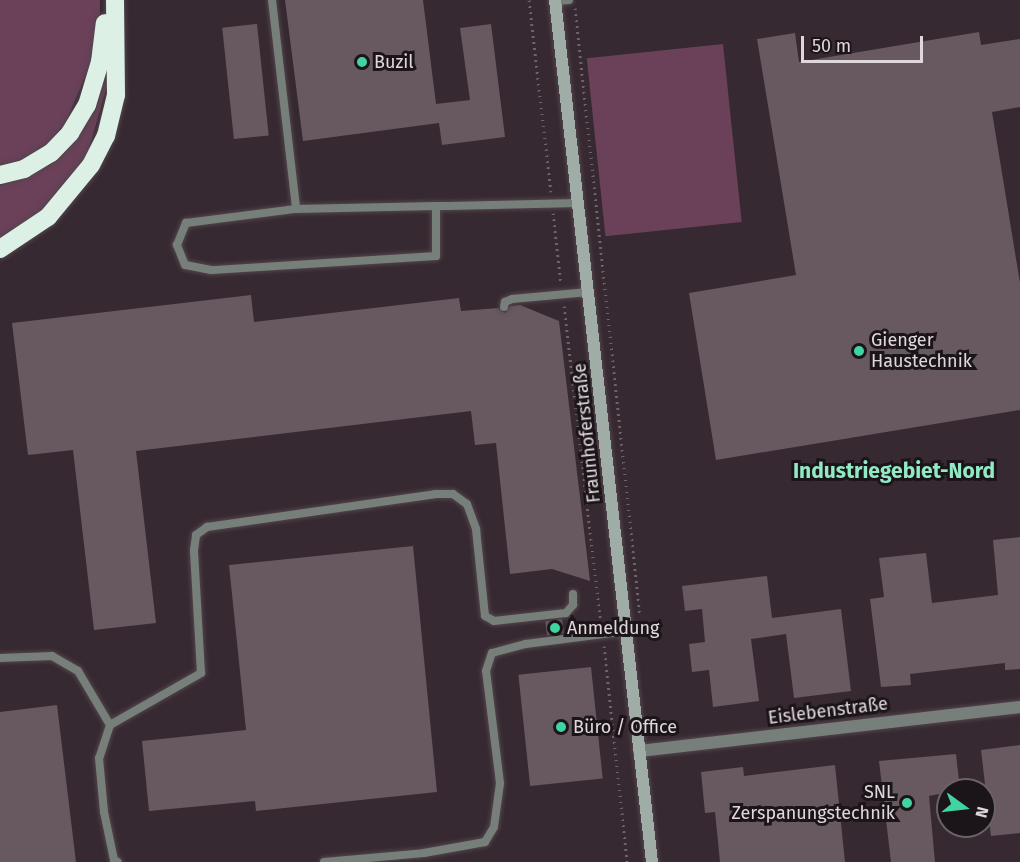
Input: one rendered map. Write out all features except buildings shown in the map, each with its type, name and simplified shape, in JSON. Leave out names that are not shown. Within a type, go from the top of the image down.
[{"type":"highway","points":[[0,176],[24,169],[51,153],[70,133],[87,105],[100,62],[105,0]]},
{"type":"highway","points":[[0,249],[48,217],[91,165],[106,136],[116,95],[115,0]]},
{"type":"street","name":"Fraunhoferstraße","points":[[555,1],[590,292],[652,862]]},
{"type":"street","name":"Eislebenstraße","points":[[639,751],[1020,707]]},
{"type":"lane","points":[[272,0],[296,209]]},
{"type":"lane","points":[[555,1],[569,0]]},
{"type":"lane","points":[[436,206],[436,256],[211,270],[185,265],[177,245],[186,223],[296,209],[436,206],[552,204],[578,203]]},
{"type":"lane","points":[[504,307],[505,302],[512,299],[562,297],[590,292]]},
{"type":"lane","points":[[118,862],[114,860],[104,812],[99,758],[110,726],[201,674],[194,550],[196,536],[207,527],[453,494],[467,504],[476,529],[485,616],[494,621],[567,613],[573,606],[573,594]]},
{"type":"lane","points":[[324,862],[424,853],[485,842],[494,827],[500,783],[486,671],[492,653],[526,644],[626,632]]},
{"type":"lane","points":[[0,657],[52,656],[78,671],[110,726]]},
{"type":"path","points":[[529,0],[627,862]]},
{"type":"path","points":[[574,0],[641,623]]},
{"type":"shaded area","points":[[0,0],[100,0],[100,16],[94,56],[65,124],[47,144],[19,161],[0,165]]},
{"type":"shaded area","points":[[723,44],[742,222],[605,236],[587,58]]},
{"type":"shaded area","points":[[108,82],[87,156],[48,207],[0,240],[0,185],[25,178],[49,165],[72,144],[90,118],[103,84]]},
{"type":"place","name":"Buzil","points":[[362,62]]},
{"type":"place","name":"Gienger Haustechnik","points":[[859,351]]},
{"type":"place","name":"Anmeldung","points":[[555,628]]},
{"type":"place","name":"Büro / Office","points":[[561,727]]},
{"type":"place","name":"SNL Zerspanungstechnik","points":[[907,803]]},
{"type":"district","name":"Industriegebiet-Nord","points":[[894,471]]}]
